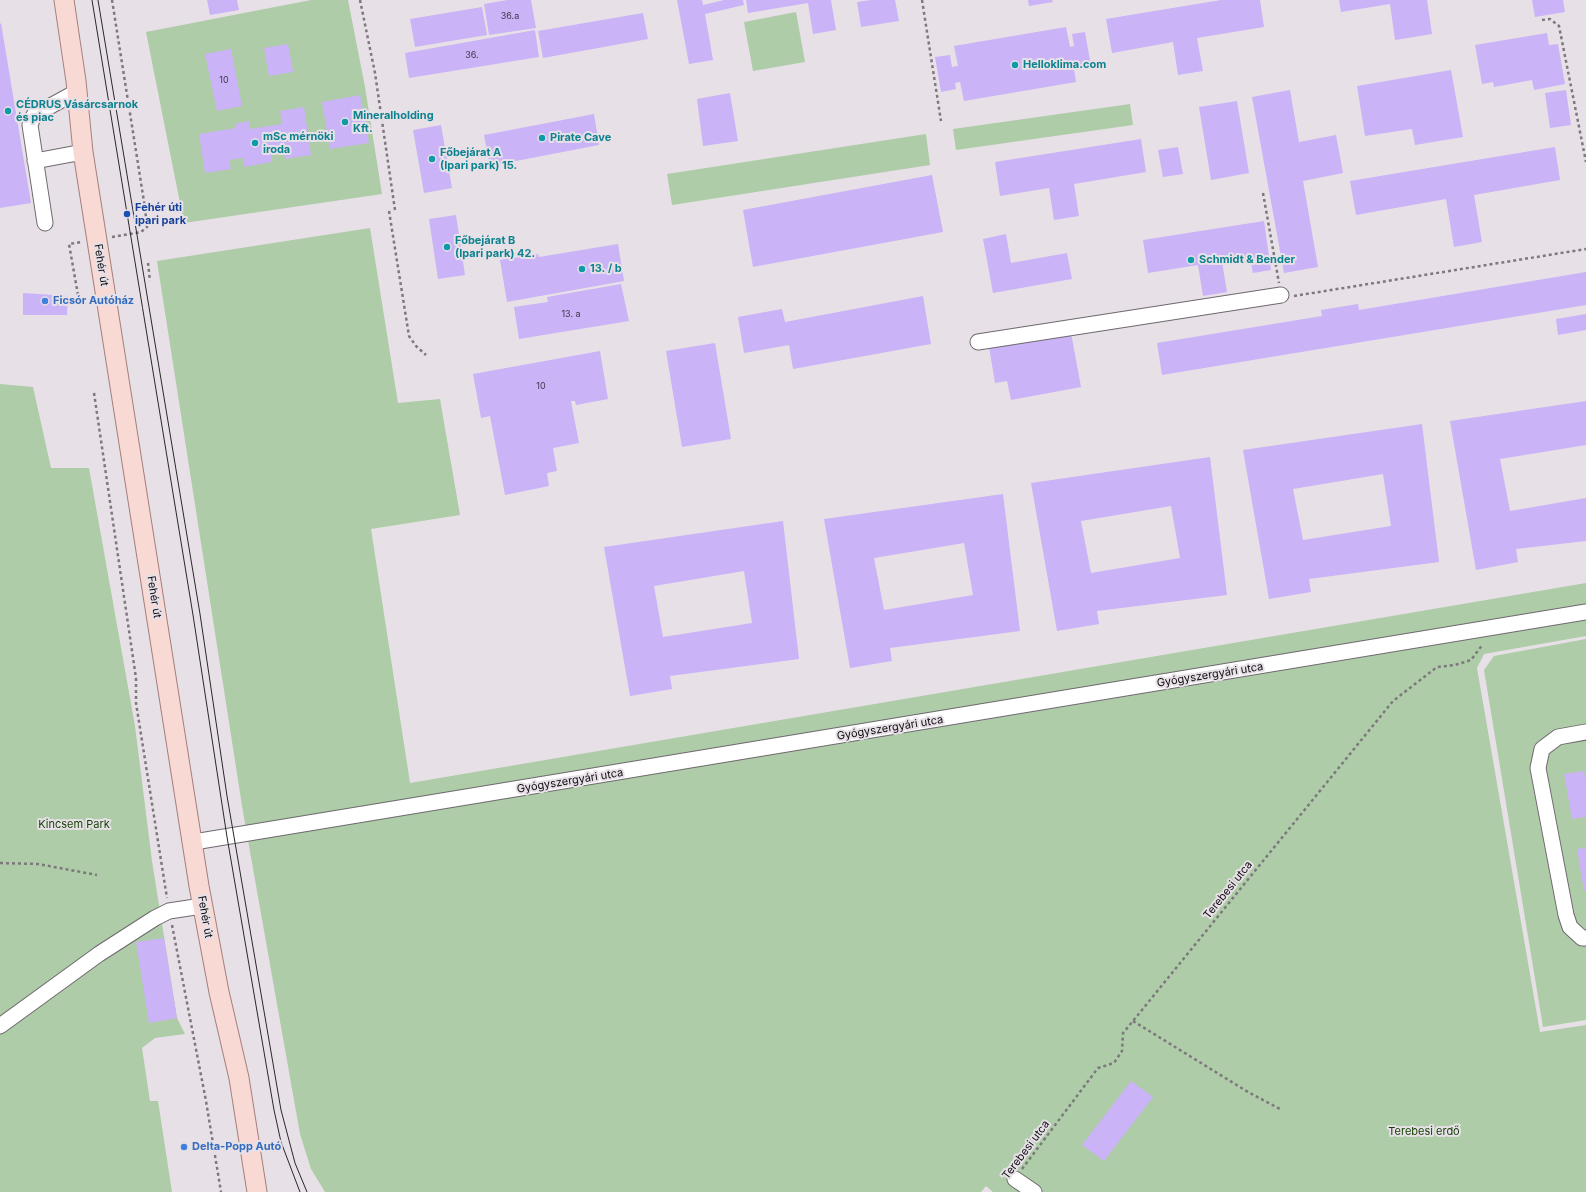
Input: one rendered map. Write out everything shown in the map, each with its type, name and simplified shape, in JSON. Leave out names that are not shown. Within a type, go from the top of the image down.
[{"type":"main road","name":"Fehér út","points":[[64,0],[78,91],[83,152],[194,842],[202,906],[219,992],[239,1078],[257,1192]]},
{"type":"street","points":[[45,223],[30,125],[34,115],[78,91]]},
{"type":"street","points":[[36,161],[83,152]]},
{"type":"street","points":[[978,342],[1281,295]]},
{"type":"street","name":"Gyógyszergyári utca","points":[[194,842],[1586,612]]},
{"type":"street","points":[[1586,732],[1558,737],[1542,749],[1538,768],[1566,915],[1570,927],[1582,938],[1586,938]]},
{"type":"street","points":[[0,1026],[99,954],[155,918],[169,911],[202,906]]},
{"type":"street","points":[[1015,1179],[1034,1192]]},
{"type":"path","points":[[78,295],[69,244],[141,232],[147,227],[112,0]]},
{"type":"path","points":[[360,0],[375,73],[395,210]]},
{"type":"path","points":[[922,0],[941,121]]},
{"type":"path","points":[[1542,20],[1550,19],[1560,26],[1586,162]]},
{"type":"path","points":[[1263,192],[1281,295],[1284,298],[1586,249]]},
{"type":"path","points":[[389,211],[410,336],[416,346],[426,355]]},
{"type":"path","points":[[148,263],[148,275],[150,280]]},
{"type":"path","points":[[94,393],[136,678],[136,704],[169,911],[185,1000],[206,1101],[221,1192]]},
{"type":"path","name":"Terebesi utca","points":[[1015,1179],[1098,1068],[1114,1063],[1122,1051],[1123,1033],[1132,1021],[1393,701],[1437,666],[1455,665],[1471,660],[1496,628]]},
{"type":"path","points":[[0,863],[38,864],[97,874]]},
{"type":"path","points":[[1132,1021],[1248,1092],[1280,1109]]},
{"type":"green space","points":[[311,0],[348,0],[365,87],[382,194],[184,223],[146,32]]},
{"type":"green space","points":[[796,12],[805,62],[753,71],[744,22]]},
{"type":"green space","points":[[1130,104],[1133,125],[956,150],[953,129]]},
{"type":"green space","points":[[926,134],[930,165],[672,205],[667,174]]},
{"type":"green space","name":"Terebesi erdő","points":[[370,228],[398,403],[440,399],[460,515],[371,529],[410,783],[1586,583],[1586,636],[1484,654],[1477,668],[1540,1032],[1586,1025],[1586,1192],[993,1192],[986,1186],[981,1192],[325,1192],[311,1169],[300,1134],[243,812],[157,261]]},
{"type":"green space","name":"Kincsem Park","points":[[0,384],[33,387],[51,468],[89,468],[135,726],[152,861],[177,1018],[185,1034],[155,1038],[142,1048],[150,1101],[158,1101],[172,1192],[0,1192]]},
{"type":"green space","points":[[1586,639],[1586,1020],[1543,1027],[1484,670],[1494,656]]},
{"type":"building","points":[[207,0],[237,0],[239,10],[210,15]]},
{"type":"building","points":[[507,0],[531,0],[536,28],[489,35],[484,4]]},
{"type":"building","points":[[677,0],[702,0],[703,5],[724,0],[743,0],[744,5],[705,14],[713,60],[689,64]]},
{"type":"building","points":[[746,0],[831,0],[836,30],[813,34],[808,3],[748,13]]},
{"type":"building","points":[[871,0],[895,0],[899,21],[861,27],[857,2]]},
{"type":"building","points":[[1028,0],[1052,0],[1053,2],[1029,6]]},
{"type":"building","points":[[1221,0],[1260,0],[1264,27],[1197,38],[1203,71],[1178,75],[1173,42],[1112,53],[1106,19]]},
{"type":"building","points":[[1339,0],[1427,0],[1432,34],[1395,40],[1390,4],[1341,12]]},
{"type":"building","points":[[1532,0],[1563,0],[1565,12],[1535,17]]},
{"type":"building","points":[[482,7],[487,35],[415,47],[410,19]]},
{"type":"building","points":[[643,13],[648,39],[543,58],[538,31]]},
{"type":"building","name":"CÉDRUS Vásárcsarnok és piac","points":[[1,23],[31,203],[0,208],[0,24]]},
{"type":"building","name":"Helloklima.com","points":[[1066,27],[1070,47],[1074,46],[1072,34],[1085,32],[1091,66],[1078,69],[1077,62],[1073,63],[1076,82],[964,101],[960,82],[955,83],[956,89],[941,92],[935,57],[950,55],[952,67],[958,66],[954,46]]},
{"type":"building","points":[[535,30],[539,57],[409,78],[405,53]]},
{"type":"building","points":[[1547,33],[1549,45],[1558,44],[1565,84],[1534,90],[1532,80],[1494,87],[1493,82],[1482,84],[1475,45]]},
{"type":"building","points":[[288,44],[293,72],[269,76],[264,48]]},
{"type":"building","points":[[231,49],[242,106],[217,111],[205,54]]},
{"type":"building","points":[[1451,70],[1463,137],[1415,145],[1412,129],[1365,136],[1357,86]]},
{"type":"building","points":[[1290,90],[1299,142],[1336,135],[1343,173],[1303,181],[1318,267],[1284,273],[1252,97]]},
{"type":"building","points":[[1566,90],[1571,125],[1550,128],[1545,93]]},
{"type":"building","points":[[730,93],[738,141],[703,146],[697,99]]},
{"type":"building","name":"Mineralholding Kft.","points":[[360,95],[369,143],[330,149],[322,102]]},
{"type":"building","points":[[1237,101],[1249,173],[1211,180],[1199,107]]},
{"type":"building","name":"mSc mérnöki iroda","points":[[304,107],[311,155],[285,159],[284,152],[271,154],[272,162],[244,167],[243,158],[229,160],[231,169],[205,173],[199,134],[236,128],[235,124],[249,121],[250,129],[282,124],[280,111]]},
{"type":"building","points":[[594,114],[599,145],[490,166],[484,135]]},
{"type":"building","name":"Főbejárat A (Ipari park) 15.","points":[[441,125],[452,188],[424,193],[413,130]]},
{"type":"building","points":[[1141,139],[1146,172],[1074,184],[1079,216],[1054,220],[1049,188],[1000,196],[995,162]]},
{"type":"building","points":[[1178,147],[1183,174],[1163,177],[1158,150]]},
{"type":"building","points":[[1555,147],[1560,180],[1474,195],[1482,242],[1454,247],[1446,199],[1356,215],[1350,181]]},
{"type":"building","points":[[932,175],[943,232],[753,267],[743,210]]},
{"type":"building","name":"Főbejárat B (Ipari park) 42.","points":[[456,215],[465,275],[438,279],[429,219]]},
{"type":"building","name":"Schmidt & Bender","points":[[1264,221],[1271,270],[1253,273],[1250,258],[1222,262],[1227,292],[1203,296],[1198,265],[1148,273],[1143,240]]},
{"type":"building","points":[[1006,234],[1011,263],[1067,253],[1072,279],[993,293],[983,239]]},
{"type":"building","name":"13. / b","points":[[618,244],[624,281],[507,302],[500,260],[538,254],[539,257]]},
{"type":"building","points":[[1586,272],[1586,305],[1162,375],[1157,343],[1322,316],[1321,310],[1358,304],[1359,310]]},
{"type":"building","points":[[621,284],[629,321],[519,339],[514,307],[548,302],[547,297]]},
{"type":"building","name":"Ficsór Autóház","points":[[23,293],[68,296],[67,315],[23,315]]},
{"type":"building","points":[[923,296],[931,344],[793,369],[789,345],[744,353],[738,317],[782,309],[785,322]]},
{"type":"building","points":[[1586,314],[1586,330],[1558,335],[1556,319]]},
{"type":"building","points":[[1071,333],[1081,387],[1011,400],[1007,381],[995,383],[989,347]]},
{"type":"building","points":[[715,343],[731,439],[682,447],[666,351]]},
{"type":"building","points":[[600,351],[608,399],[576,405],[575,401],[571,401],[579,443],[553,448],[557,471],[547,473],[549,486],[505,495],[490,416],[481,418],[473,374]]},
{"type":"building","points":[[1586,401],[1586,445],[1500,459],[1510,511],[1586,498],[1586,541],[1516,549],[1518,562],[1476,570],[1450,421]]},
{"type":"building","points":[[1422,424],[1439,562],[1309,579],[1311,592],[1269,599],[1243,450]],"holes":[[[1383,474],[1391,526],[1303,540],[1293,489]]]},
{"type":"building","points":[[1210,457],[1227,595],[1097,611],[1099,624],[1057,631],[1031,483]],"holes":[[[1171,506],[1180,558],[1091,573],[1081,521]]]},
{"type":"building","points":[[1003,494],[1020,631],[890,648],[892,661],[850,668],[824,519]],"holes":[[[964,543],[973,595],[884,610],[874,558]]]},
{"type":"building","points":[[783,521],[799,659],[670,676],[672,689],[630,696],[604,547]],"holes":[[[744,571],[752,623],[663,637],[654,586]]]},
{"type":"building","points":[[1584,771],[1586,783],[1586,817],[1572,819],[1564,774]]},
{"type":"building","points":[[1586,848],[1586,890],[1584,891],[1577,849]]},
{"type":"building","points":[[164,938],[177,1018],[149,1023],[136,942]]},
{"type":"building","points":[[1131,1081],[1153,1097],[1104,1161],[1082,1145]]},
{"type":"tram line","points":[[92,0],[193,615],[227,837],[274,1110],[281,1142],[300,1192]]},
{"type":"tram line","points":[[98,0],[200,614],[227,796],[281,1110],[295,1163],[307,1192]]},
{"type":"place","name":"Helloklima.com","points":[[1015,65]]},
{"type":"place","name":"CÉDRUS Vásárcsarnok és piac","points":[[8,111]]},
{"type":"place","name":"Mineralholding Kft.","points":[[345,122]]},
{"type":"place","name":"Pirate Cave","points":[[542,138]]},
{"type":"place","name":"mSc mérnöki iroda","points":[[255,143]]},
{"type":"place","name":"Főbejárat A (Ipari park) 15.","points":[[432,159]]},
{"type":"place","name":"Fehér úti ipari park","points":[[127,214]]},
{"type":"place","name":"Főbejárat B (Ipari park) 42.","points":[[447,247]]},
{"type":"place","name":"Schmidt & Bender","points":[[1191,260]]},
{"type":"place","name":"13. / b","points":[[582,269]]},
{"type":"place","name":"Ficsór Autóház","points":[[45,301]]},
{"type":"place","name":"Delta-Popp Autó","points":[[184,1147]]}]
